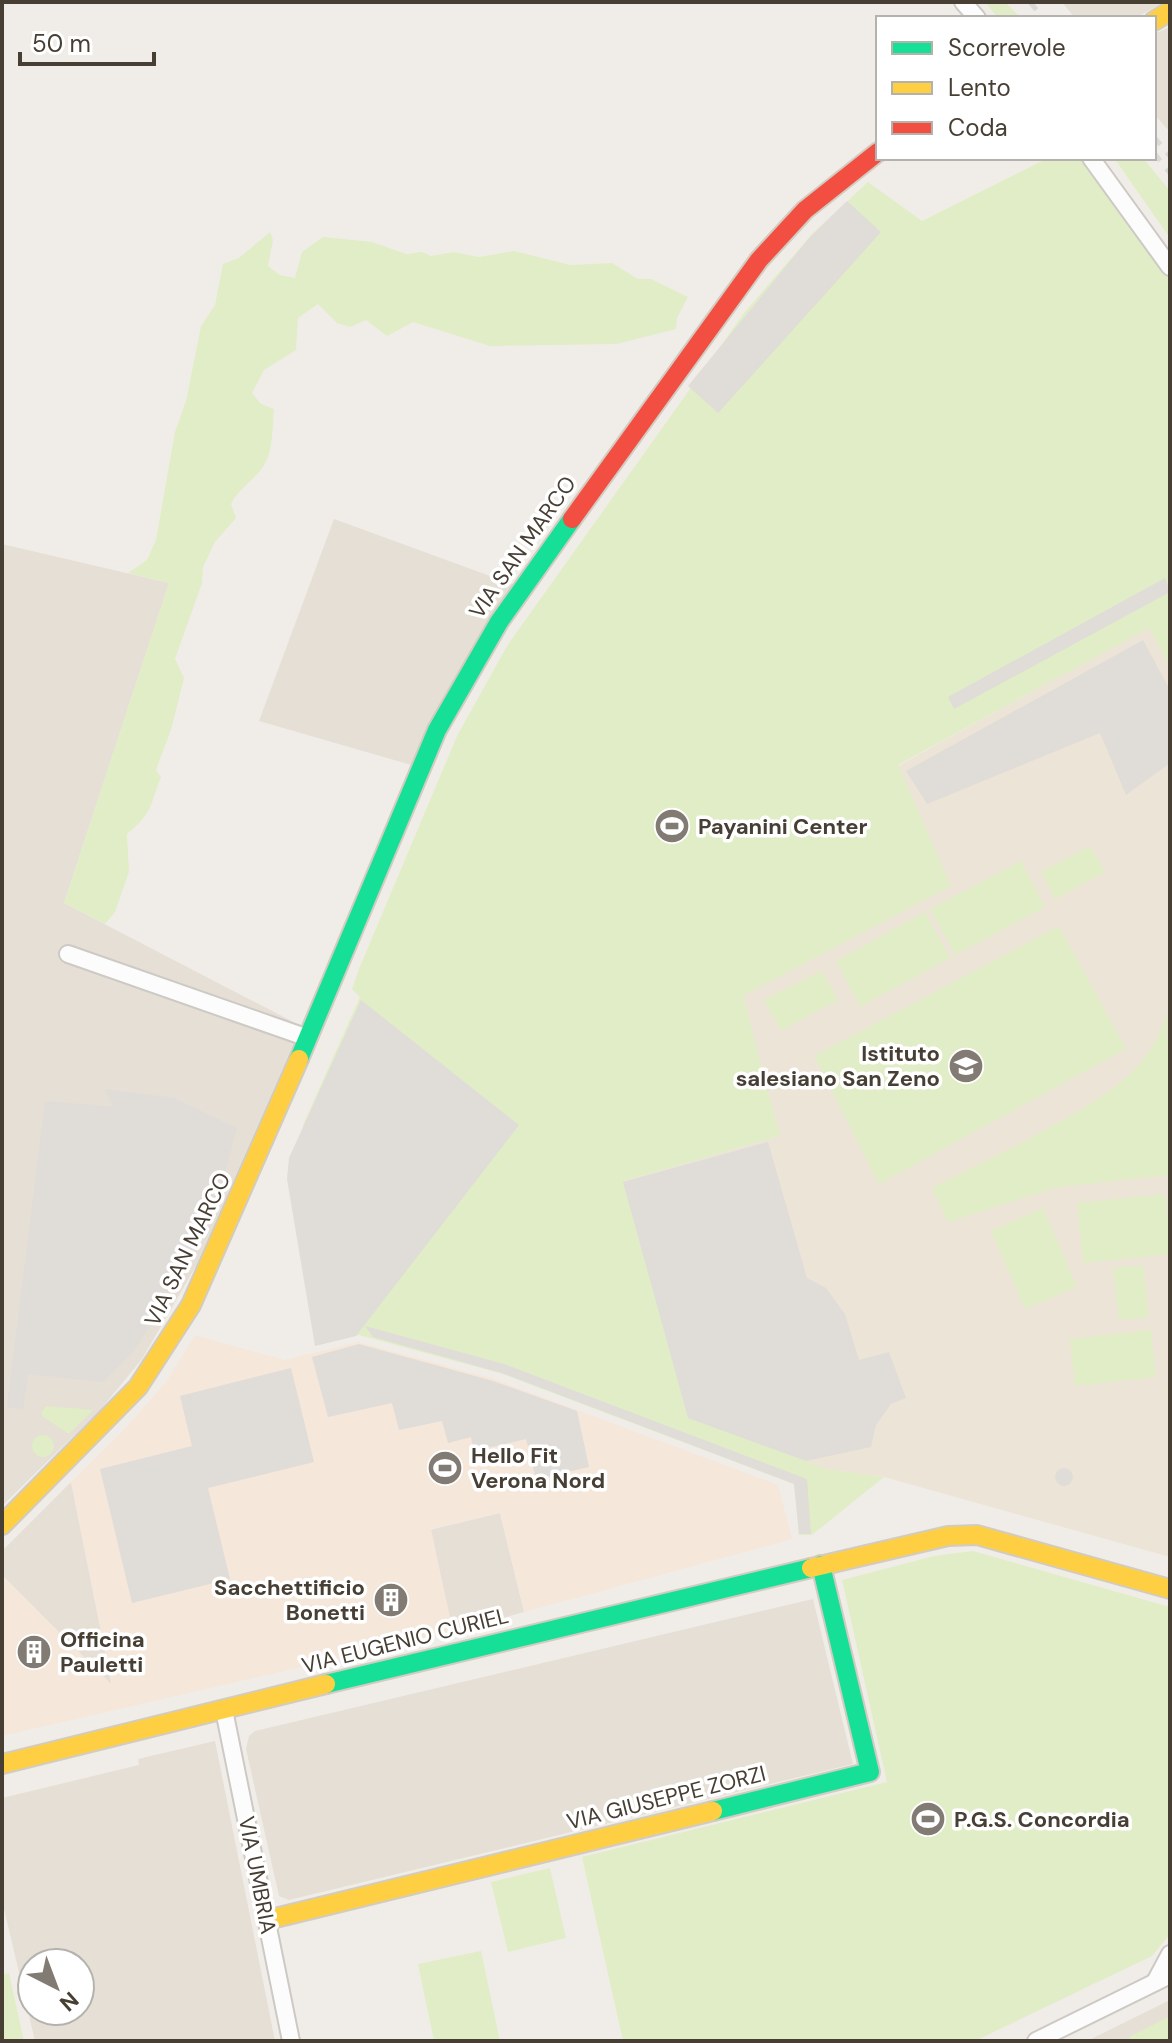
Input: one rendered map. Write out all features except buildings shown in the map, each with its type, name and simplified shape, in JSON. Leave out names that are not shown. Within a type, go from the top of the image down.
[{"type":"street","name":"VIA SAN MARCO","points":[[2,1525],[122,1405],[152,1368],[204,1277],[437,730],[499,622],[668,382],[759,260],[805,210],[876,154]]},
{"type":"street","points":[[1092,160],[1170,267]]},
{"type":"street","points":[[68,954],[308,1038]]},
{"type":"street","name":"VIA EUGENIO CURIEL","points":[[2,1764],[948,1536],[977,1535],[1170,1589]]},
{"type":"street","name":"VIA GIUSEPPE ZORZI","points":[[267,1920],[870,1772],[821,1565]]},
{"type":"street","name":"VIA UMBRIA","points":[[224,1710],[291,2041]]},
{"type":"street","points":[[1036,2041],[1163,1978],[1170,1954]]},
{"type":"shaded area","points":[[1062,2],[1164,2],[1139,16],[1073,16]]},
{"type":"shaded area","points":[[1170,27],[1170,132],[1156,116],[1156,33]]},
{"type":"shaded area","points":[[847,201],[881,232],[718,413],[688,386],[810,237]]},
{"type":"shaded area","points":[[334,519],[515,585],[415,766],[259,721]]},
{"type":"shaded area","points":[[2,544],[169,583],[64,903],[301,1026],[196,1266],[142,1359],[101,1409],[2,1506]]},
{"type":"shaded area","points":[[1165,578],[1170,592],[954,709],[948,697]]},
{"type":"shaded area","name":"Istituto salesiano San Zeno","points":[[1149,627],[1170,667],[1170,1557],[884,1477],[826,1469],[693,1418],[624,1181],[780,1136],[743,996],[950,886],[898,766]]},
{"type":"shaded area","points":[[1143,640],[1170,690],[1170,763],[1126,795],[1100,733],[927,804],[906,771]]},
{"type":"shaded area","points":[[361,1000],[519,1125],[356,1336],[315,1346],[287,1179],[289,1158]]},
{"type":"shaded area","points":[[104,1089],[174,1098],[237,1128],[220,1191],[166,1301],[133,1352],[103,1382],[28,1374],[23,1410],[7,1407],[45,1101],[114,1107]]},
{"type":"shaded area","points":[[768,1142],[807,1278],[826,1288],[845,1314],[859,1360],[889,1352],[906,1398],[891,1404],[876,1425],[871,1447],[806,1461],[688,1418],[623,1182]]},
{"type":"shaded area","points":[[365,1326],[504,1364],[807,1479],[811,1534],[799,1534],[794,1484],[502,1373],[373,1337]]},
{"type":"shaded area","points":[[195,1335],[284,1360],[359,1342],[494,1379],[778,1485],[792,1539],[524,1612],[500,1513],[431,1529],[453,1632],[2,1736],[2,1575],[112,1685],[71,1482],[122,1432],[167,1381]]},
{"type":"shaded area","points":[[359,1344],[493,1381],[577,1411],[589,1467],[536,1479],[526,1439],[474,1451],[471,1437],[448,1443],[442,1421],[399,1430],[392,1403],[328,1417],[312,1357]]},
{"type":"shaded area","points":[[291,1368],[314,1462],[208,1488],[230,1579],[132,1603],[100,1469],[192,1446],[180,1396]]},
{"type":"shaded area","points":[[1064,1468],[1073,1477],[1064,1486],[1055,1477]]},
{"type":"shaded area","points":[[71,1482],[112,1687],[2,1575],[2,1551]]},
{"type":"shaded area","points":[[500,1513],[524,1612],[453,1632],[430,1530]]},
{"type":"shaded area","points":[[813,1599],[853,1764],[289,1900],[279,1896],[246,1749],[249,1736],[255,1731]]},
{"type":"shaded area","points":[[215,1741],[275,2041],[35,2041],[32,2027],[96,2027],[96,1947],[16,1947],[16,1960],[2,1900],[2,1798],[139,1765],[138,1759]]},
{"type":"shaded area","points":[[1170,2000],[1170,2041],[1087,2041]]},
{"type":"green space","points":[[985,2],[1005,2],[1019,16],[996,16]]},
{"type":"green space","name":"Payanini Center","points":[[1044,160],[1082,160],[1170,277],[1170,667],[1149,628],[898,765],[951,886],[743,996],[780,1136],[624,1181],[693,1418],[826,1469],[884,1477],[812,1535],[799,1535],[794,1484],[503,1374],[359,1335],[318,1345],[303,1125],[360,997],[352,989],[359,969],[457,736],[507,646],[744,313],[812,234],[868,182],[922,221]]},
{"type":"green space","points":[[1115,160],[1145,160],[1170,191],[1170,238]]},
{"type":"green space","points":[[270,232],[273,240],[268,266],[280,275],[295,278],[302,252],[323,237],[372,242],[406,254],[422,252],[431,256],[454,252],[479,257],[514,251],[570,265],[612,263],[638,279],[651,279],[688,297],[677,318],[676,329],[617,344],[490,346],[413,322],[387,336],[366,320],[350,327],[337,323],[318,304],[298,318],[296,350],[264,370],[252,393],[261,404],[274,409],[270,450],[265,465],[231,504],[236,518],[215,542],[203,567],[202,583],[175,659],[184,678],[171,730],[156,770],[161,777],[146,814],[127,834],[129,872],[115,912],[105,924],[64,903],[169,583],[128,573],[147,560],[156,540],[175,432],[186,401],[201,326],[215,305],[223,264],[239,258]]},
{"type":"green space","points":[[1090,846],[1105,872],[1055,899],[1041,872]]},
{"type":"green space","points":[[1021,861],[1045,907],[955,955],[930,909]]},
{"type":"green space","points":[[925,912],[950,958],[860,1007],[836,961]]},
{"type":"green space","points":[[1059,926],[1126,1049],[879,1184],[814,1056]]},
{"type":"green space","points":[[822,971],[838,1000],[781,1031],[764,1000]]},
{"type":"green space","points":[[1167,1011],[1170,1175],[1058,1187],[948,1222],[932,1188],[1071,1116],[1121,1082],[1148,1052]]},
{"type":"green space","points":[[1166,1194],[1170,1254],[1083,1263],[1077,1203]]},
{"type":"green space","points":[[1043,1208],[1077,1287],[1025,1309],[991,1231]]},
{"type":"green space","points":[[1143,1265],[1149,1317],[1119,1320],[1113,1268]]},
{"type":"green space","points":[[1151,1330],[1156,1377],[1075,1386],[1070,1339]]},
{"type":"green space","points":[[46,1406],[93,1410],[69,1434],[43,1417],[41,1413]]},
{"type":"green space","points":[[43,1435],[54,1446],[43,1457],[32,1446]]},
{"type":"green space","name":"P.G.S. Concordia","points":[[973,1551],[1170,1607],[1170,1934],[1152,1956],[975,2041],[623,2041],[582,1857],[887,1782],[842,1580],[934,1556]]},
{"type":"green space","points":[[550,1868],[566,1938],[508,1952],[491,1882]]},
{"type":"green space","points":[[481,1951],[500,2041],[434,2041],[418,1964]]},
{"type":"green space","points":[[9,1973],[16,2005],[16,2027],[21,2027],[24,2041],[2,2041],[2,1975]]},
{"type":"green space","points":[[1170,2016],[1170,2041],[1131,2041],[1129,2037]]},
{"type":"railway","points":[[1030,2],[1041,16]]},
{"type":"railway","points":[[1156,139],[1170,156]]},
{"type":"railway","points":[[1156,156],[1170,173]]},
{"type":"traffic: fast","points":[[299,1059],[437,730],[499,622],[572,519]]},
{"type":"traffic: fast","points":[[713,1811],[870,1772],[821,1565]]},
{"type":"traffic: fast","points":[[326,1684],[811,1568]]},
{"type":"traffic: slow","points":[[1156,20],[1170,11]]},
{"type":"traffic: slow","points":[[2,1525],[138,1387],[191,1305],[299,1059]]},
{"type":"traffic: slow","points":[[811,1568],[948,1536],[977,1535],[1170,1589]]},
{"type":"traffic: slow","points":[[2,1764],[326,1684]]},
{"type":"traffic: slow","points":[[267,1920],[713,1811]]},
{"type":"traffic: jam","points":[[572,519],[759,260],[805,210],[876,154]]},
{"type":"place","name":"Payanini Center","points":[[672,826]]},
{"type":"place","name":"Istituto salesiano San Zeno","points":[[966,1066]]},
{"type":"place","name":"Hello Fit Verona Nord","points":[[445,1468]]},
{"type":"place","name":"Sacchettificio Bonetti","points":[[391,1600]]},
{"type":"place","name":"Officina Pauletti","points":[[34,1652]]},
{"type":"place","name":"P.G.S. Concordia","points":[[928,1819]]}]
